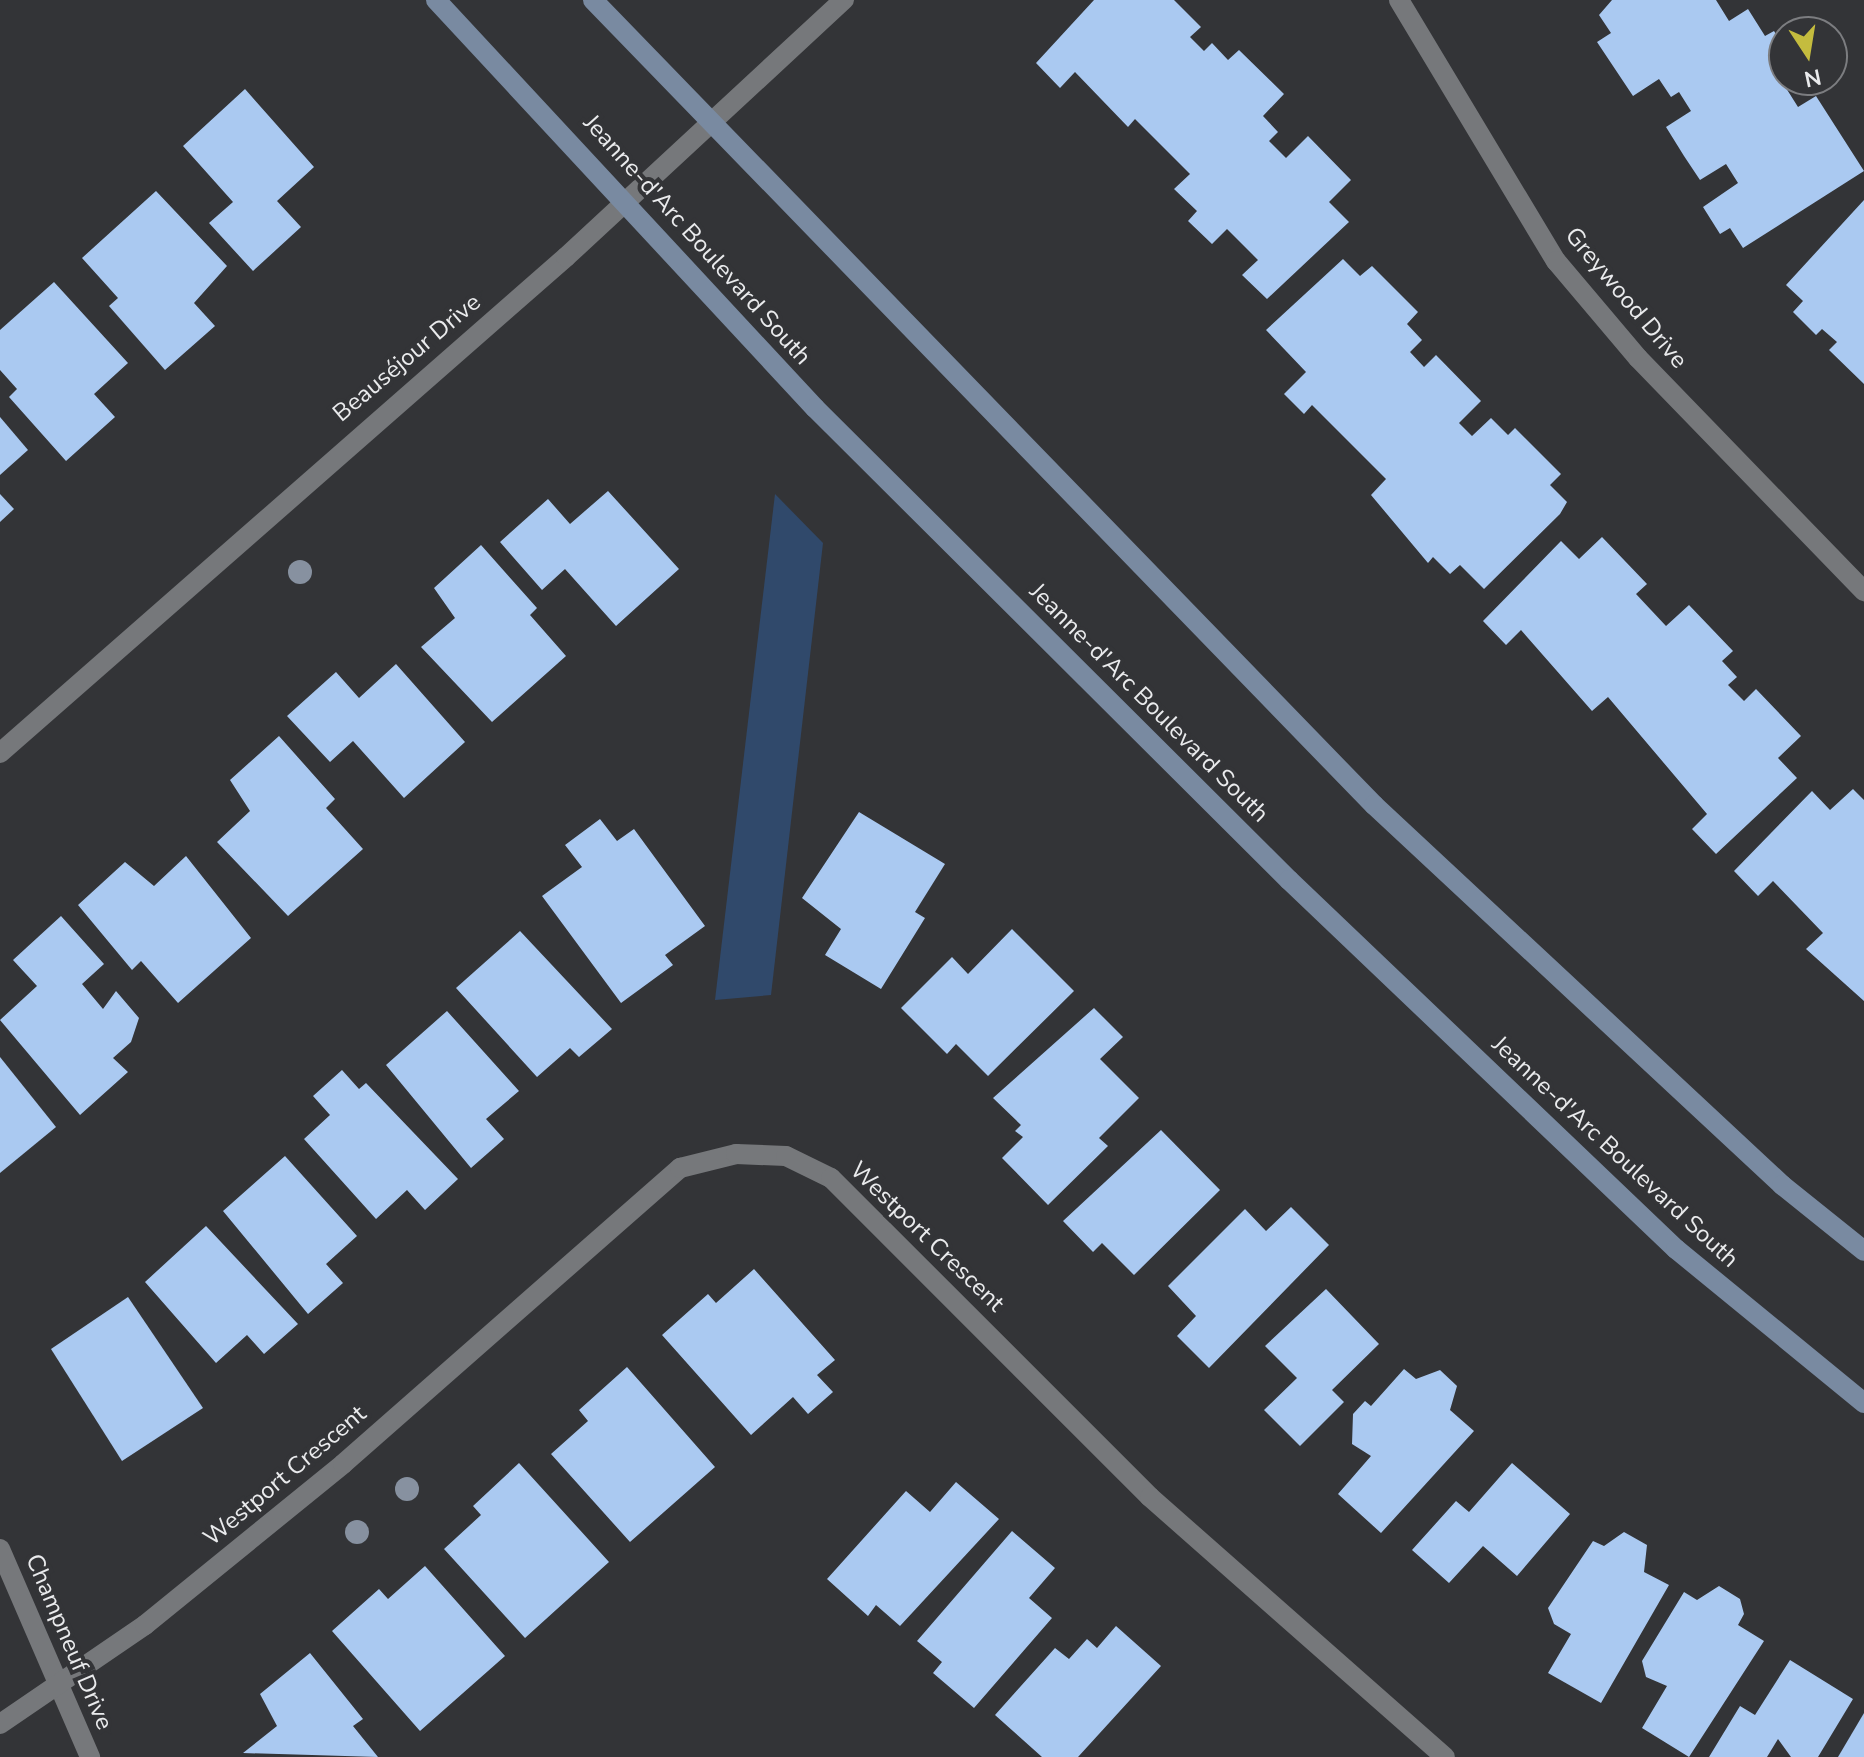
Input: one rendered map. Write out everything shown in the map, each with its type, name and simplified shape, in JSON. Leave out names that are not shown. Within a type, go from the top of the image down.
[{"type":"main road","name":"Jeanne-d'Arc Boulevard South","points":[[436,0],[627,199],[815,408],[1289,880],[1676,1249],[1864,1403]]},
{"type":"main road","points":[[593,0],[1374,805],[1782,1185],[1864,1251]]},
{"type":"street","name":"Beauséjour Drive","points":[[0,753],[627,199],[710,119],[844,0]]},
{"type":"street","name":"Greywood Drive","points":[[1399,0],[1556,261],[1638,358],[1864,591]]},
{"type":"street","name":"Westport Crescent","points":[[0,1724],[145,1625],[343,1464],[680,1168],[736,1154],[786,1156],[831,1178],[879,1221],[1150,1497],[1445,1757]]},
{"type":"street","name":"Champneuf Drive","points":[[0,1549],[62,1680],[90,1757]]},
{"type":"shaded area","points":[[775,494],[823,543],[771,995],[715,1000]]},
{"type":"building","points":[[1094,0],[1174,0],[1201,27],[1190,37],[1204,51],[1212,43],[1228,60],[1239,50],[1284,94],[1263,116],[1278,132],[1269,141],[1286,158],[1308,136],[1351,180],[1329,202],[1349,222],[1267,299],[1242,275],[1258,260],[1227,229],[1212,244],[1188,221],[1197,211],[1174,189],[1190,174],[1135,119],[1128,127],[1075,72],[1060,88],[1036,63]]},
{"type":"building","points":[[1612,0],[1716,0],[1729,21],[1748,9],[1765,36],[1768,34],[1768,96],[1791,96],[1798,107],[1816,96],[1864,171],[1743,248],[1730,228],[1720,234],[1703,207],[1738,183],[1726,164],[1700,180],[1666,127],[1691,111],[1679,92],[1671,97],[1659,79],[1633,96],[1597,42],[1611,33],[1599,15]]},
{"type":"building","points":[[245,89],[314,167],[277,201],[301,227],[253,271],[209,223],[233,202],[183,146]]},
{"type":"building","points":[[156,191],[227,266],[194,303],[215,326],[165,370],[109,306],[118,298],[82,258]]},
{"type":"building","points":[[1864,200],[1864,384],[1829,350],[1837,342],[1822,329],[1816,335],[1793,312],[1803,301],[1786,285]]},
{"type":"building","points":[[1343,259],[1360,276],[1372,266],[1418,312],[1407,324],[1422,340],[1410,352],[1424,367],[1436,355],[1481,401],[1459,423],[1472,436],[1491,418],[1508,435],[1515,428],[1561,474],[1550,485],[1567,502],[1560,514],[1484,589],[1460,565],[1450,574],[1433,557],[1428,563],[1371,495],[1386,479],[1312,405],[1304,414],[1284,394],[1306,372],[1266,330]]},
{"type":"building","points":[[54,282],[128,363],[94,394],[115,417],[66,461],[9,397],[17,389],[0,370],[0,330]]},
{"type":"building","points":[[0,417],[28,450],[0,475]]},
{"type":"building","points":[[608,491],[679,569],[616,626],[565,569],[542,590],[500,542],[548,499],[570,524]]},
{"type":"building","points":[[0,494],[14,509],[0,522]]},
{"type":"building","points":[[1602,537],[1647,584],[1636,594],[1666,626],[1689,605],[1733,651],[1722,661],[1737,677],[1728,685],[1744,701],[1756,689],[1801,736],[1778,758],[1797,778],[1716,854],[1692,829],[1707,814],[1608,697],[1592,711],[1521,630],[1506,645],[1483,621],[1561,541],[1579,559]]},
{"type":"building","points":[[481,545],[537,608],[530,615],[566,656],[492,722],[421,647],[455,618],[434,588]]},
{"type":"building","points":[[396,664],[465,742],[404,798],[353,741],[330,762],[287,716],[336,672],[359,698]]},
{"type":"building","points":[[279,736],[335,799],[326,808],[363,849],[288,916],[217,842],[250,811],[230,780]]},
{"type":"building","points":[[1853,789],[1864,800],[1864,1001],[1806,949],[1823,933],[1773,881],[1758,896],[1734,871],[1812,791],[1830,810]]},
{"type":"building","points":[[859,812],[945,864],[915,912],[925,918],[881,989],[825,955],[841,929],[802,898]]},
{"type":"building","points":[[600,819],[617,841],[634,829],[705,926],[665,955],[673,965],[621,1003],[542,896],[582,867],[565,845]]},
{"type":"building","points":[[186,856],[251,938],[178,1003],[141,961],[132,970],[78,905],[125,862],[154,886]]},
{"type":"building","points":[[61,916],[104,964],[82,984],[103,1009],[116,991],[139,1018],[131,1042],[113,1058],[128,1072],[80,1115],[0,1020],[37,986],[13,960]]},
{"type":"building","points":[[1012,929],[1074,991],[988,1076],[956,1044],[947,1054],[901,1008],[952,957],[968,974]]},
{"type":"building","points":[[520,931],[612,1029],[579,1057],[570,1048],[537,1077],[456,988]]},
{"type":"building","points":[[1094,1008],[1123,1037],[1100,1059],[1139,1098],[1099,1138],[1108,1146],[1048,1205],[1002,1158],[1023,1137],[1015,1131],[1021,1125],[993,1098]]},
{"type":"building","points":[[447,1011],[519,1091],[486,1119],[504,1139],[471,1168],[386,1065]]},
{"type":"building","points":[[0,1057],[56,1127],[0,1173]]},
{"type":"building","points":[[342,1070],[359,1089],[366,1083],[458,1179],[425,1210],[407,1190],[376,1219],[304,1139],[330,1115],[313,1096]]},
{"type":"building","points":[[1161,1130],[1220,1190],[1134,1275],[1102,1243],[1093,1252],[1063,1221]]},
{"type":"building","points":[[285,1156],[357,1236],[326,1264],[343,1283],[308,1314],[223,1211]]},
{"type":"building","points":[[1291,1207],[1329,1245],[1209,1368],[1177,1336],[1196,1316],[1168,1286],[1245,1209],[1266,1231]]},
{"type":"building","points":[[206,1226],[298,1324],[264,1354],[247,1335],[216,1363],[145,1282]]},
{"type":"building","points":[[754,1269],[835,1360],[817,1375],[833,1392],[808,1414],[793,1397],[751,1435],[662,1335],[708,1294],[716,1303]]},
{"type":"building","points":[[1326,1289],[1379,1344],[1332,1390],[1344,1402],[1300,1446],[1264,1410],[1297,1378],[1265,1346]]},
{"type":"building","points":[[128,1297],[203,1408],[122,1461],[51,1349]]},
{"type":"building","points":[[627,1367],[715,1467],[630,1542],[551,1454],[588,1421],[579,1410]]},
{"type":"building","points":[[1404,1369],[1416,1379],[1440,1370],[1457,1386],[1450,1410],[1474,1431],[1381,1533],[1338,1494],[1371,1456],[1352,1444],[1353,1414],[1365,1401],[1371,1406]]},
{"type":"building","points":[[519,1463],[609,1562],[525,1638],[444,1549],[481,1515],[473,1506]]},
{"type":"building","points":[[1512,1463],[1570,1514],[1517,1576],[1483,1546],[1449,1583],[1412,1550],[1456,1501],[1469,1512]]},
{"type":"building","points":[[956,1482],[999,1519],[900,1626],[876,1605],[868,1616],[827,1579],[906,1491],[930,1512]]},
{"type":"building","points":[[1012,1531],[1055,1568],[1029,1598],[1052,1618],[974,1708],[933,1673],[942,1662],[917,1641]]},
{"type":"building","points":[[1624,1532],[1647,1545],[1644,1572],[1669,1585],[1601,1703],[1548,1673],[1571,1634],[1554,1624],[1548,1608],[1593,1541],[1604,1546]]},
{"type":"building","points":[[425,1566],[505,1656],[420,1731],[332,1631],[379,1589],[388,1599]]},
{"type":"building","points":[[1719,1586],[1740,1599],[1744,1614],[1738,1625],[1764,1641],[1689,1757],[1642,1728],[1667,1686],[1646,1677],[1642,1661],[1684,1592],[1697,1600]]},
{"type":"building","points":[[1116,1626],[1161,1666],[1078,1757],[1042,1757],[995,1715],[1055,1648],[1069,1659],[1087,1639],[1097,1648]]},
{"type":"building","points":[[310,1653],[363,1719],[353,1726],[378,1757],[243,1753],[277,1726],[260,1694]]},
{"type":"building","points":[[1790,1660],[1853,1699],[1818,1757],[1791,1757],[1778,1739],[1767,1757],[1709,1757],[1740,1706],[1755,1715]]},
{"type":"building","points":[[1864,1713],[1864,1757],[1838,1757]]}]
